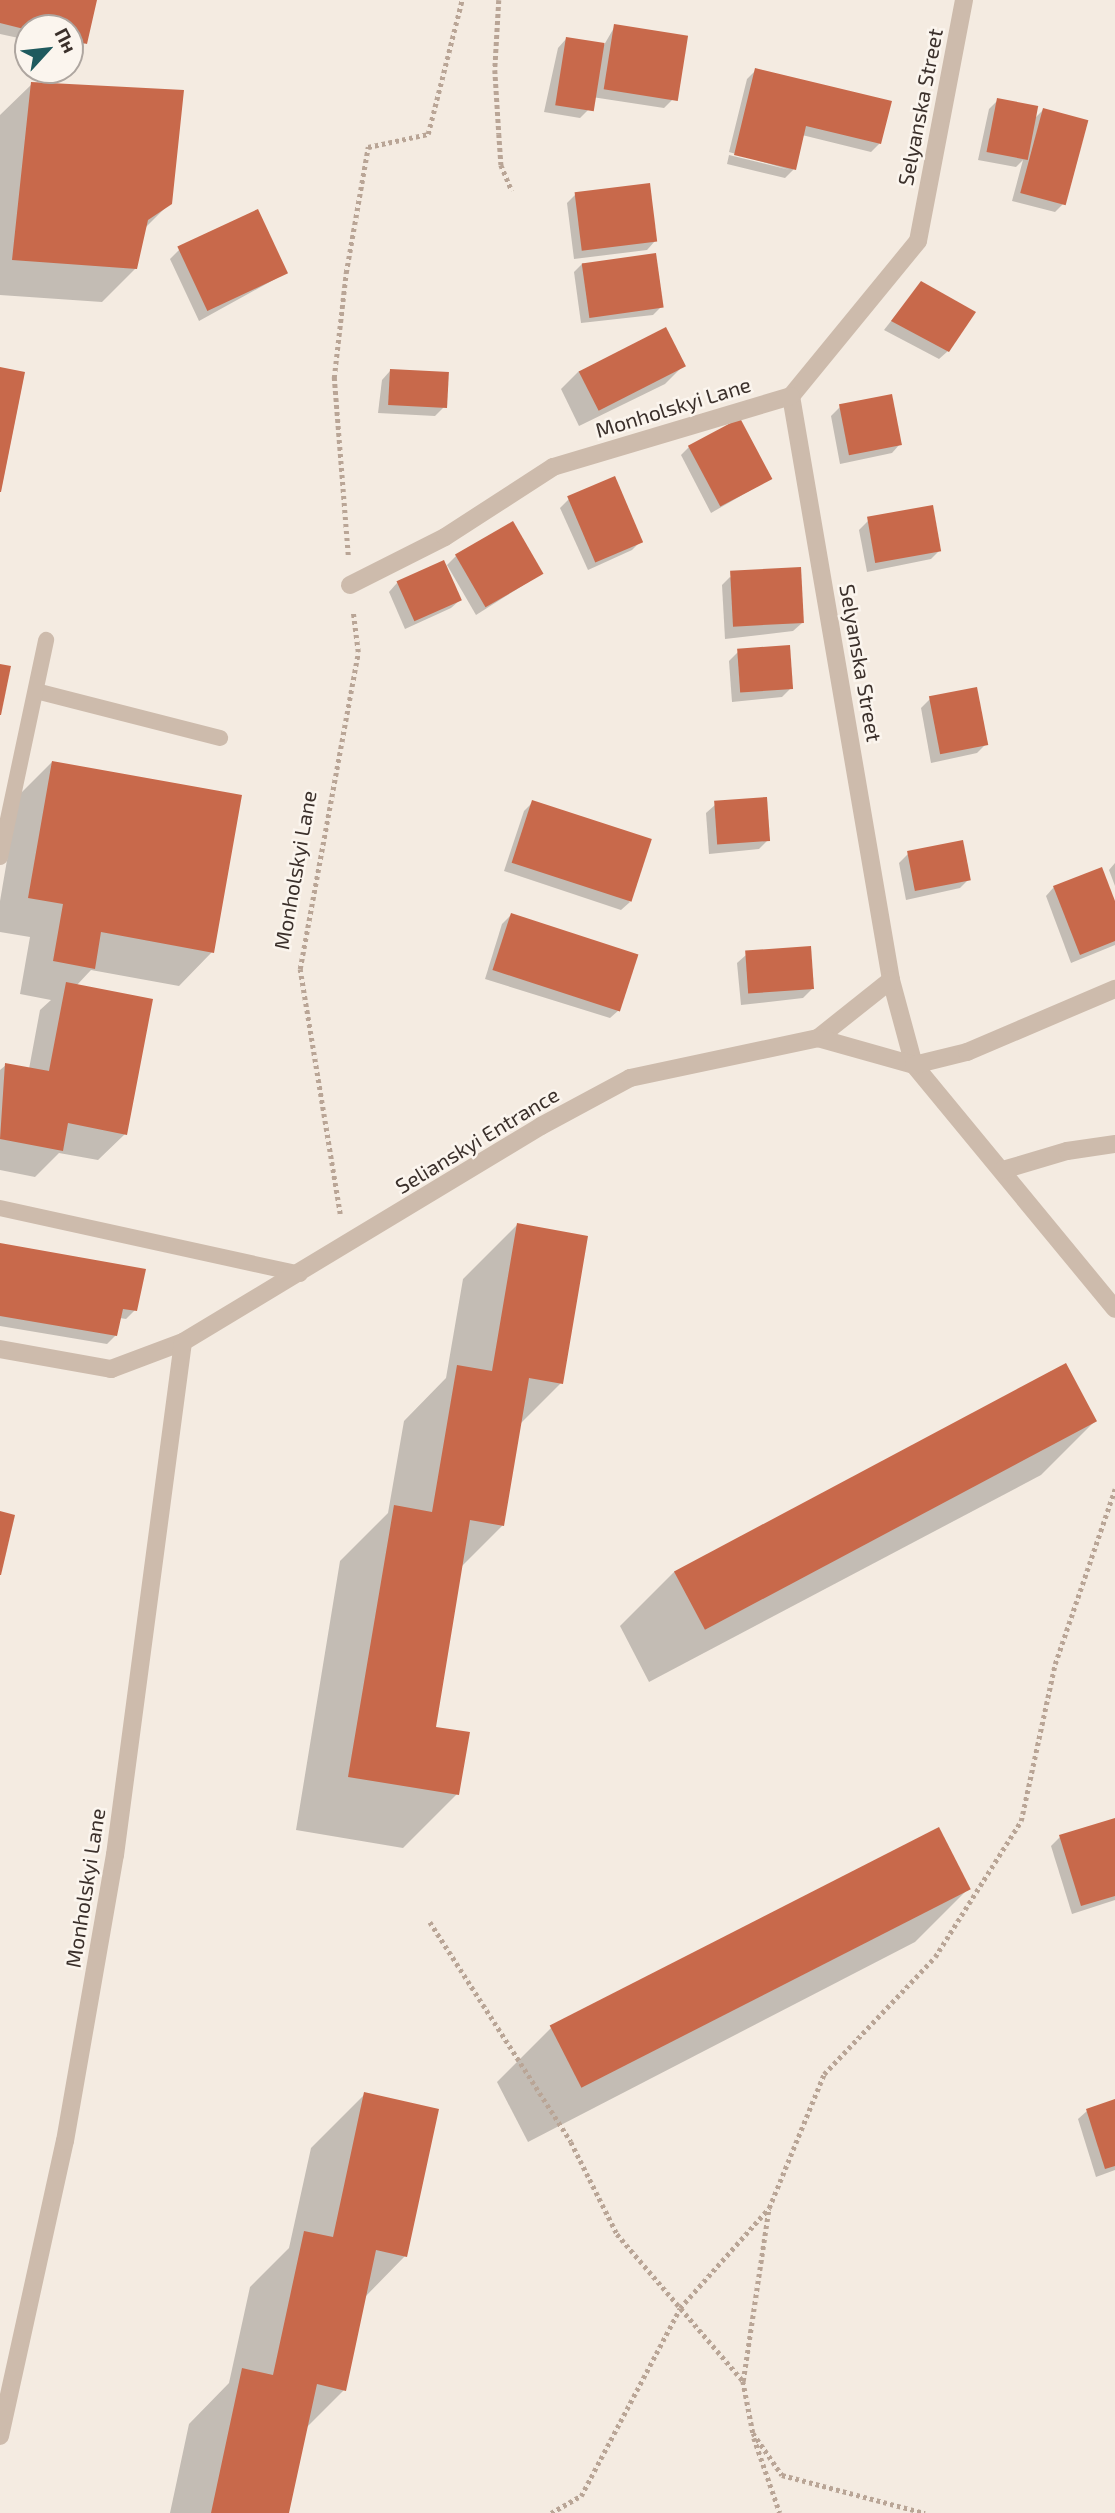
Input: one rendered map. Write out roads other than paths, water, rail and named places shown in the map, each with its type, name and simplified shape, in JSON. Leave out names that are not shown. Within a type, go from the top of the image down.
[{"type":"street","name":"Selyanska Street","points":[[964,0],[918,241],[791,396],[891,980],[914,1065],[1115,1309]]},
{"type":"street","name":"Monholskyi Lane","points":[[350,585],[445,537],[554,467],[791,396]]},
{"type":"street","name":"Selianskyi Entrance","points":[[0,1349],[111,1369],[183,1342],[300,1274],[541,1126],[630,1078],[818,1038],[891,980]]},
{"type":"street","name":"Selianskyi Entrance","points":[[818,1038],[914,1065],[967,1052],[1115,989]]},
{"type":"street","points":[[1003,1170],[1067,1152],[1115,1144]]},
{"type":"street","name":"Monholskyi Lane","points":[[0,2436],[65,2141],[115,1855],[183,1342]]},
{"type":"lane","points":[[0,857],[46,639]]},
{"type":"lane","points":[[36,691],[219,738]]},
{"type":"lane","points":[[0,1208],[300,1274]]}]
